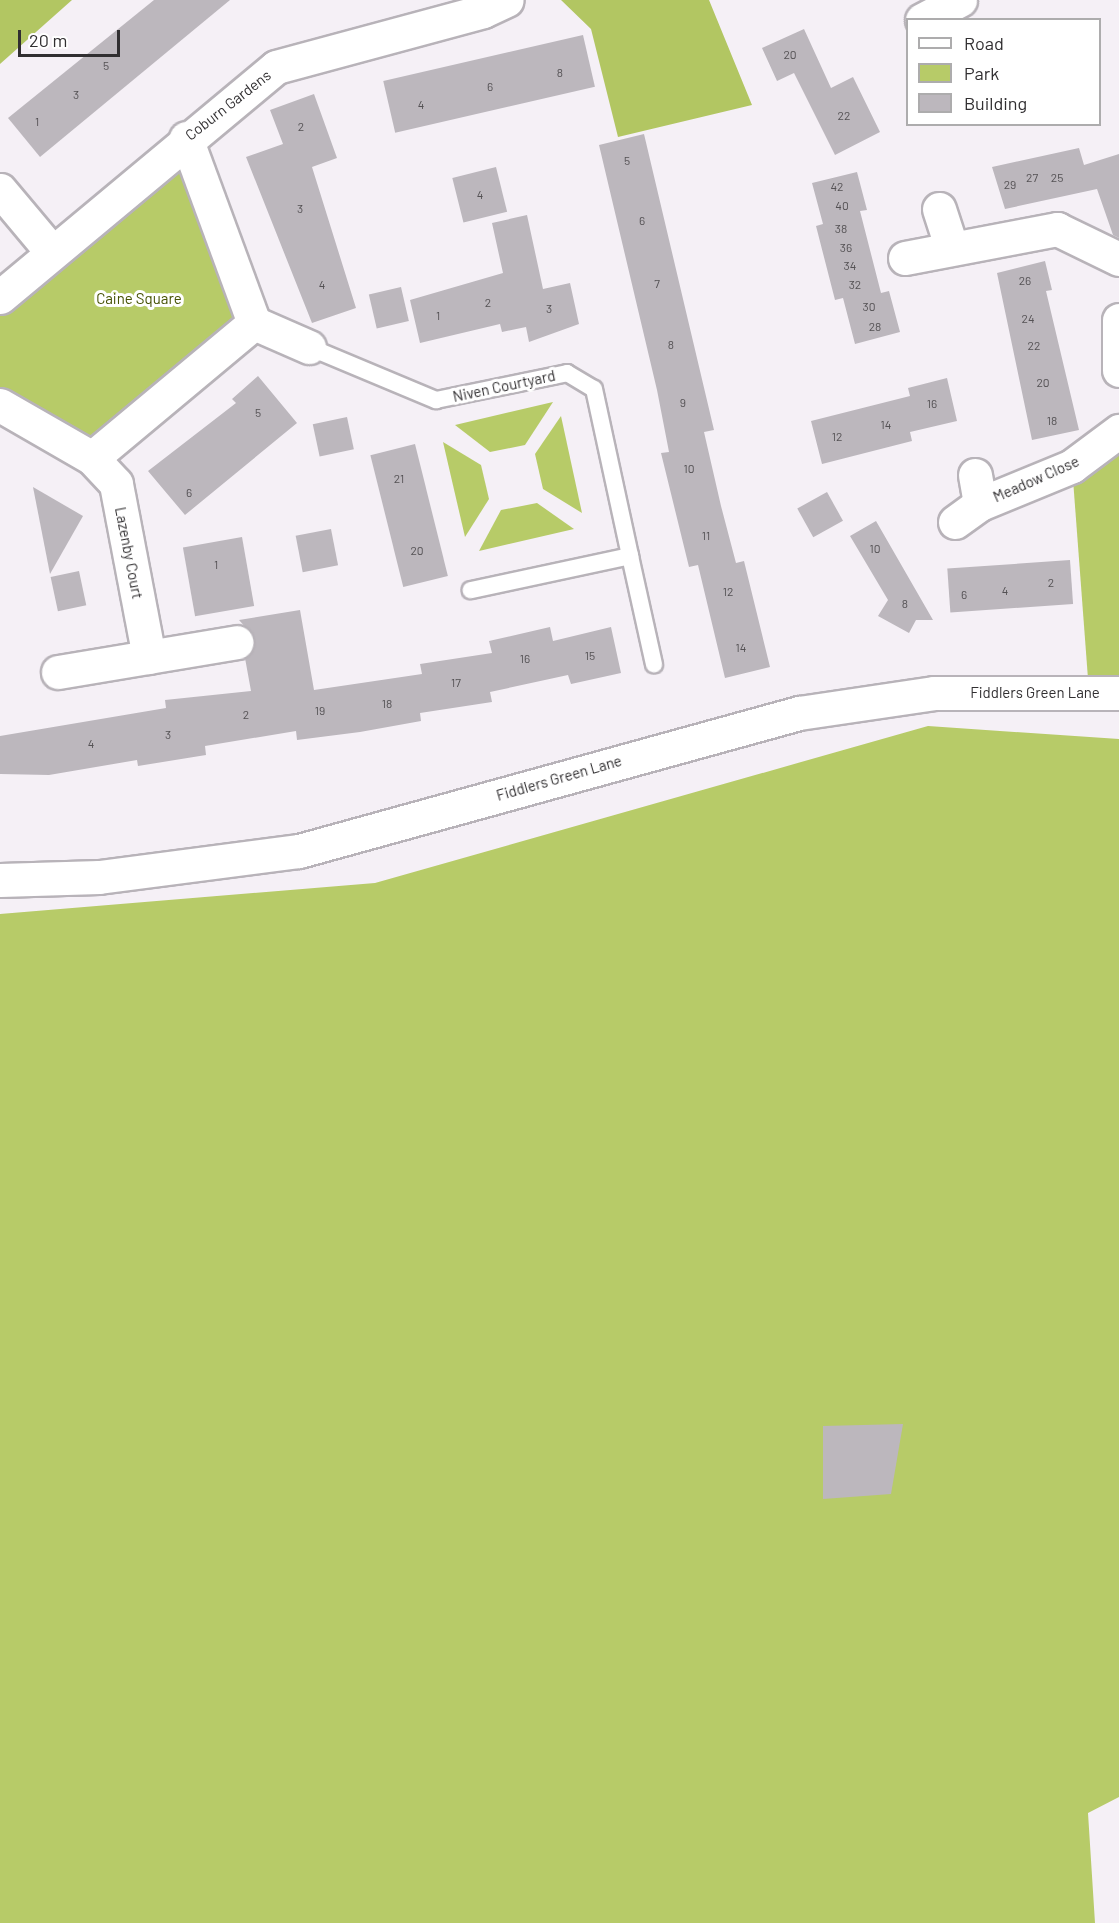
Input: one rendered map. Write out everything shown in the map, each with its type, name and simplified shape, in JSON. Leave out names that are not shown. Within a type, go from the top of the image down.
[{"type":"street","name":"Coburn Gardens","points":[[0,297],[186,138],[276,67],[483,11],[507,0]]},
{"type":"street","points":[[925,18],[960,0]]},
{"type":"street","points":[[0,405],[92,458],[254,322],[186,138]]},
{"type":"street","points":[[0,190],[52,252]]},
{"type":"street","points":[[939,209],[951,246]]},
{"type":"street","points":[[905,258],[951,246],[1057,230],[1119,259]]},
{"type":"street","points":[[1119,320],[1119,370]]},
{"type":"street","name":"Niven Courtyard","points":[[254,322],[309,347]]},
{"type":"street","name":"Meadow Close","points":[[970,500],[1072,466],[1119,431]]},
{"type":"street","name":"Lazenby Court","points":[[92,458],[116,484],[149,657]]},
{"type":"street","points":[[58,672],[237,642]]},
{"type":"street","name":"Fiddlers Green Lane","points":[[0,880],[99,877],[299,851],[799,713],[934,693],[1119,693]]},
{"type":"lane","name":"Niven Courtyard","points":[[309,347],[436,400],[567,373],[587,381],[597,398],[654,664]]},
{"type":"lane","points":[[471,590],[630,556]]},
{"type":"green space","points":[[0,0],[72,0],[0,64]]},
{"type":"green space","points":[[561,0],[709,0],[752,105],[618,137],[591,29]]},
{"type":"green space","name":"Caine Square","points":[[186,138],[254,323],[92,458],[0,405],[0,297]]},
{"type":"green space","points":[[553,402],[525,445],[490,452],[455,425]]},
{"type":"green space","points":[[561,416],[582,513],[543,489],[535,454]]},
{"type":"green space","points":[[1119,431],[1119,693],[1089,692],[1072,466]]},
{"type":"green space","points":[[443,442],[481,465],[489,499],[465,537]]},
{"type":"green space","points":[[537,503],[574,529],[479,551],[501,510]]},
{"type":"green space","points":[[928,726],[1119,739],[1119,1797],[1088,1813],[1095,1923],[0,1923],[0,914],[375,883]]},
{"type":"building","points":[[154,0],[230,0],[40,157],[8,118]]},
{"type":"building","points":[[804,29],[831,88],[853,77],[880,132],[835,155],[794,73],[777,81],[762,48]]},
{"type":"building","points":[[583,35],[595,87],[395,133],[383,81]]},
{"type":"building","points":[[314,94],[337,158],[312,167],[356,308],[312,323],[246,157],[283,144],[270,110]]},
{"type":"building","points":[[644,134],[714,430],[704,432],[721,506],[736,563],[744,561],[770,667],[725,678],[698,565],[689,567],[661,453],[669,452],[657,390],[599,145]]},
{"type":"building","points":[[1079,148],[1084,165],[1119,154],[1119,238],[1113,235],[1097,189],[1005,209],[992,167]]},
{"type":"building","points":[[496,167],[507,212],[463,223],[452,178]]},
{"type":"building","points":[[857,172],[867,210],[860,211],[881,293],[889,291],[900,332],[855,344],[843,298],[835,300],[816,226],[823,224],[812,183]]},
{"type":"building","points":[[527,215],[543,289],[570,283],[579,324],[529,342],[526,327],[502,332],[500,324],[420,343],[410,300],[503,273],[492,223]]},
{"type":"building","points":[[1045,261],[1052,290],[1046,291],[1079,430],[1032,440],[997,273]]},
{"type":"building","points":[[401,287],[409,321],[377,329],[369,294]]},
{"type":"building","points":[[258,376],[297,423],[185,515],[148,471],[236,403],[232,399]]},
{"type":"building","points":[[947,378],[957,421],[910,432],[912,441],[822,464],[811,421],[910,396],[908,388]]},
{"type":"building","points":[[347,417],[354,449],[320,457],[313,424]]},
{"type":"building","points":[[415,444],[448,576],[403,587],[370,455]]},
{"type":"building","points":[[33,487],[83,516],[50,574]]},
{"type":"building","points":[[827,492],[843,521],[813,537],[797,508]]},
{"type":"building","points":[[876,521],[933,620],[916,620],[909,633],[878,616],[888,600],[850,536]]},
{"type":"building","points":[[331,529],[338,565],[303,572],[296,536]]},
{"type":"building","points":[[242,537],[254,606],[195,616],[183,547]]},
{"type":"building","points":[[1070,560],[1073,604],[950,612],[947,569]]},
{"type":"building","points":[[79,571],[86,605],[58,611],[51,577]]},
{"type":"building","points":[[300,610],[314,690],[422,674],[420,664],[492,653],[489,641],[550,627],[553,641],[611,627],[621,673],[571,684],[568,675],[490,692],[492,702],[420,713],[421,721],[360,732],[297,740],[296,731],[205,746],[206,755],[138,766],[137,760],[49,775],[0,774],[0,736],[166,708],[165,700],[251,691],[245,658],[255,638],[239,620]]},
{"type":"building","points":[[903,1424],[891,1494],[823,1499],[823,1426]]}]
